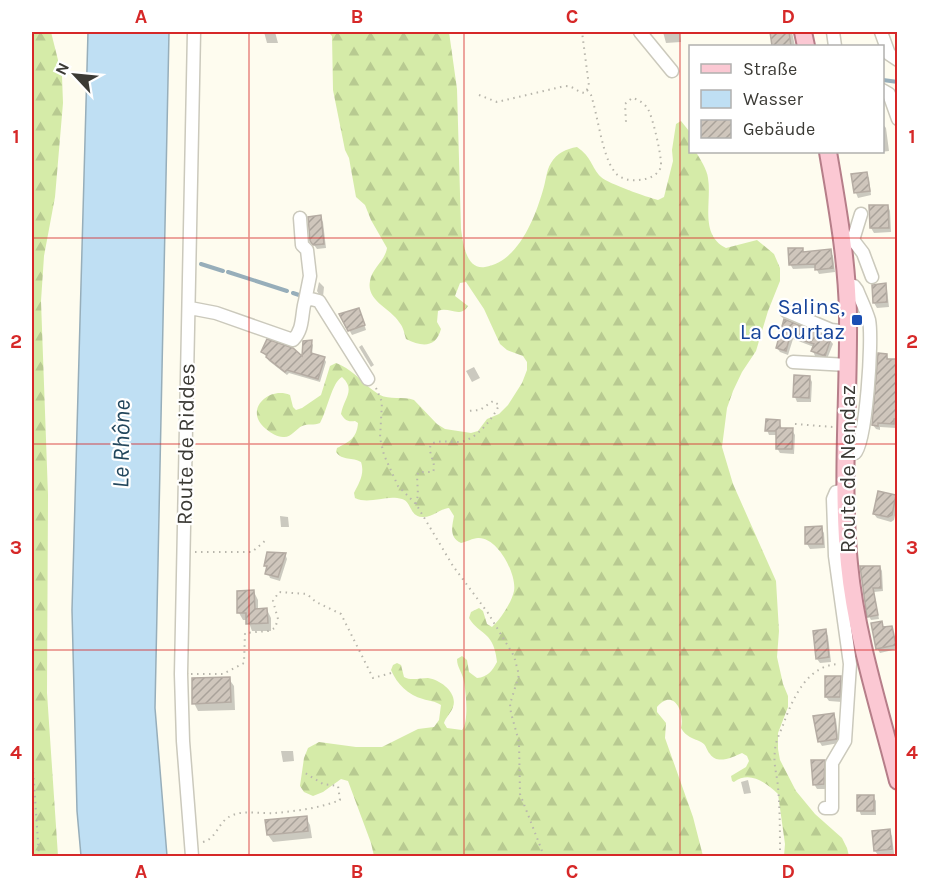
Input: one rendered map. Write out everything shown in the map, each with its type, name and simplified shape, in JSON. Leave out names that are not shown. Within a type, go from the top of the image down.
[{"type":"main road","name":"Route de Nendaz","points":[[828,153],[848,240],[846,490],[849,562],[855,604],[897,782]]},
{"type":"street","name":"Route de Riddes","points":[[192,856],[183,741],[181,674],[194,32]]},
{"type":"street","points":[[640,32],[672,71]]},
{"type":"street","points":[[881,32],[889,54],[897,60]]},
{"type":"street","points":[[884,91],[889,94],[897,119]]},
{"type":"street","points":[[861,214],[848,240],[863,253],[872,277]]},
{"type":"street","points":[[190,308],[216,313],[293,340],[302,326],[302,312],[310,276],[307,250],[302,245],[300,218]]},
{"type":"street","points":[[847,285],[854,286],[857,290],[869,319],[871,342],[860,446],[855,453],[847,453]]},
{"type":"street","points":[[305,301],[311,299],[319,301],[368,379]]},
{"type":"street","points":[[786,311],[831,330],[848,332]]},
{"type":"street","points":[[793,362],[848,365]]},
{"type":"street","points":[[825,808],[832,808],[832,763],[845,741],[850,664],[835,555],[833,507],[834,495],[840,490],[846,490]]},
{"type":"path","points":[[479,95],[497,102],[565,86],[572,86],[579,92],[585,93],[589,86],[582,32]]},
{"type":"path","points":[[587,90],[591,95],[605,152],[614,173],[632,181],[646,180],[654,176],[661,167],[659,148],[648,109],[637,99],[632,98],[625,104],[626,122]]},
{"type":"path","points":[[368,379],[378,389],[382,402],[380,438],[384,455],[398,486],[416,504],[453,566],[488,613],[514,656],[519,675],[510,704],[519,742],[520,794],[544,856]]},
{"type":"path","points":[[416,504],[417,475],[419,472],[433,472],[435,467],[429,449],[430,444],[463,442],[491,421],[499,405],[493,401],[480,410],[468,411]]},
{"type":"path","points":[[795,424],[848,427]]},
{"type":"path","points":[[183,552],[252,552],[266,540]]},
{"type":"path","points":[[181,674],[223,674],[244,663],[245,633],[268,631],[275,628],[278,619],[273,601],[279,592],[307,594],[316,602],[341,614],[373,678],[395,672]]},
{"type":"path","points":[[780,856],[780,816],[778,782],[774,765],[775,747],[792,701],[810,677],[824,666],[850,664]]},
{"type":"path","points":[[32,754],[39,856]]},
{"type":"path","points":[[191,843],[206,842],[216,834],[221,822],[234,814],[275,813],[324,806],[340,800],[338,786],[323,784],[305,773]]},
{"type":"green space","points":[[32,32],[51,32],[62,76],[63,103],[55,197],[44,256],[41,301],[48,495],[47,693],[58,856],[32,856]]},
{"type":"green space","points":[[328,32],[449,32],[457,89],[461,229],[467,254],[470,260],[479,267],[497,263],[516,248],[535,213],[551,163],[559,154],[569,149],[577,147],[582,151],[605,180],[658,200],[664,197],[673,161],[672,150],[676,124],[681,121],[689,131],[689,153],[697,153],[707,175],[708,217],[712,235],[726,248],[757,240],[774,254],[780,268],[780,281],[756,351],[742,372],[727,408],[722,447],[733,484],[776,581],[779,631],[777,657],[788,696],[788,707],[778,733],[780,760],[796,791],[815,814],[842,838],[849,856],[784,856],[785,844],[778,794],[758,779],[746,777],[732,781],[731,776],[746,767],[749,761],[747,756],[742,753],[721,760],[713,757],[703,743],[683,731],[679,709],[673,701],[668,700],[657,707],[657,712],[666,723],[665,738],[693,817],[703,856],[374,856],[348,781],[341,779],[313,796],[304,792],[300,786],[304,758],[308,748],[319,742],[356,747],[382,747],[418,729],[434,727],[439,720],[441,705],[413,695],[404,688],[396,680],[391,670],[397,663],[401,665],[404,677],[433,679],[443,684],[451,692],[454,702],[444,723],[447,728],[462,730],[466,721],[466,700],[457,659],[462,656],[467,660],[469,672],[477,678],[489,673],[497,662],[490,640],[469,618],[471,612],[479,608],[483,611],[487,624],[492,627],[508,605],[513,595],[514,584],[505,558],[492,544],[485,539],[478,538],[461,543],[457,541],[452,531],[454,516],[449,508],[422,517],[415,514],[408,503],[402,499],[361,500],[355,498],[354,493],[362,474],[361,462],[341,457],[336,452],[337,448],[354,436],[358,423],[346,420],[341,414],[349,390],[342,377],[335,385],[320,423],[302,426],[288,436],[283,437],[272,433],[260,422],[257,415],[261,402],[274,394],[282,393],[290,395],[296,410],[302,408],[321,395],[330,366],[336,363],[349,370],[380,395],[414,400],[437,424],[445,429],[471,433],[478,431],[487,419],[499,414],[508,405],[522,383],[527,370],[527,362],[523,356],[507,350],[500,344],[484,309],[466,282],[460,283],[455,296],[468,306],[461,312],[438,311],[437,322],[441,329],[436,340],[428,344],[406,339],[399,322],[372,294],[371,276],[384,257],[387,248],[365,205],[356,197],[333,90],[332,36]]},
{"type":"water","name":"Le Rhône","points":[[88,32],[169,32],[155,708],[167,856],[81,856],[77,811],[72,610]]},
{"type":"building","points":[[770,32],[789,32],[791,45],[772,45]]},
{"type":"building","points":[[867,172],[870,191],[854,193],[851,174]]},
{"type":"building","points":[[869,205],[888,205],[889,228],[870,228]]},
{"type":"building","points":[[321,215],[324,244],[313,245],[310,241],[308,217]]},
{"type":"building","points":[[788,248],[803,248],[803,252],[831,249],[833,268],[815,270],[815,264],[789,265]]},
{"type":"building","points":[[886,283],[887,302],[873,303],[872,285]]},
{"type":"building","points":[[359,308],[365,325],[348,331],[339,314]]},
{"type":"building","points":[[784,319],[831,338],[825,356],[811,351],[814,344],[790,336],[786,351],[776,348]]},
{"type":"building","points":[[267,339],[293,348],[302,356],[303,341],[312,340],[311,353],[325,357],[318,379],[287,370],[285,372],[261,352]]},
{"type":"building","points":[[878,353],[887,354],[887,359],[897,359],[897,419],[894,419],[894,424],[878,423],[878,426],[872,425]]},
{"type":"building","points":[[794,375],[810,376],[809,398],[793,397]]},
{"type":"building","points":[[766,419],[780,420],[780,428],[793,428],[792,449],[776,449],[776,431],[765,431]]},
{"type":"building","points":[[878,491],[896,495],[892,515],[888,517],[873,514]]},
{"type":"building","points":[[822,526],[823,544],[805,544],[805,527]]},
{"type":"building","points":[[267,552],[286,553],[278,577],[265,574]]},
{"type":"building","points":[[860,566],[880,566],[881,588],[873,588],[878,615],[867,617]]},
{"type":"building","points":[[254,590],[255,609],[267,608],[268,623],[246,624],[246,613],[237,613],[237,591]]},
{"type":"building","points":[[882,621],[883,627],[892,626],[896,645],[876,649],[871,623]]},
{"type":"building","points":[[826,629],[829,657],[816,659],[813,631]]},
{"type":"building","points":[[825,676],[841,676],[840,697],[825,697]]},
{"type":"building","points":[[230,677],[231,702],[192,704],[192,678]]},
{"type":"building","points":[[834,713],[837,739],[818,742],[813,716]]},
{"type":"building","points":[[811,760],[825,760],[824,784],[813,785]]},
{"type":"building","points":[[857,795],[874,795],[874,811],[857,811]]},
{"type":"building","points":[[307,816],[308,831],[267,835],[265,820]]},
{"type":"building","points":[[890,829],[892,849],[874,851],[872,831]]},
{"type":"waterway","points":[[884,80],[898,82]]},
{"type":"waterway","points":[[201,264],[223,271]]},
{"type":"waterway","points":[[228,272],[287,291]]},
{"type":"waterway","points":[[293,293],[302,296]]},
{"type":"place","name":"Salins, La Courtaz","points":[[857,320]]}]
